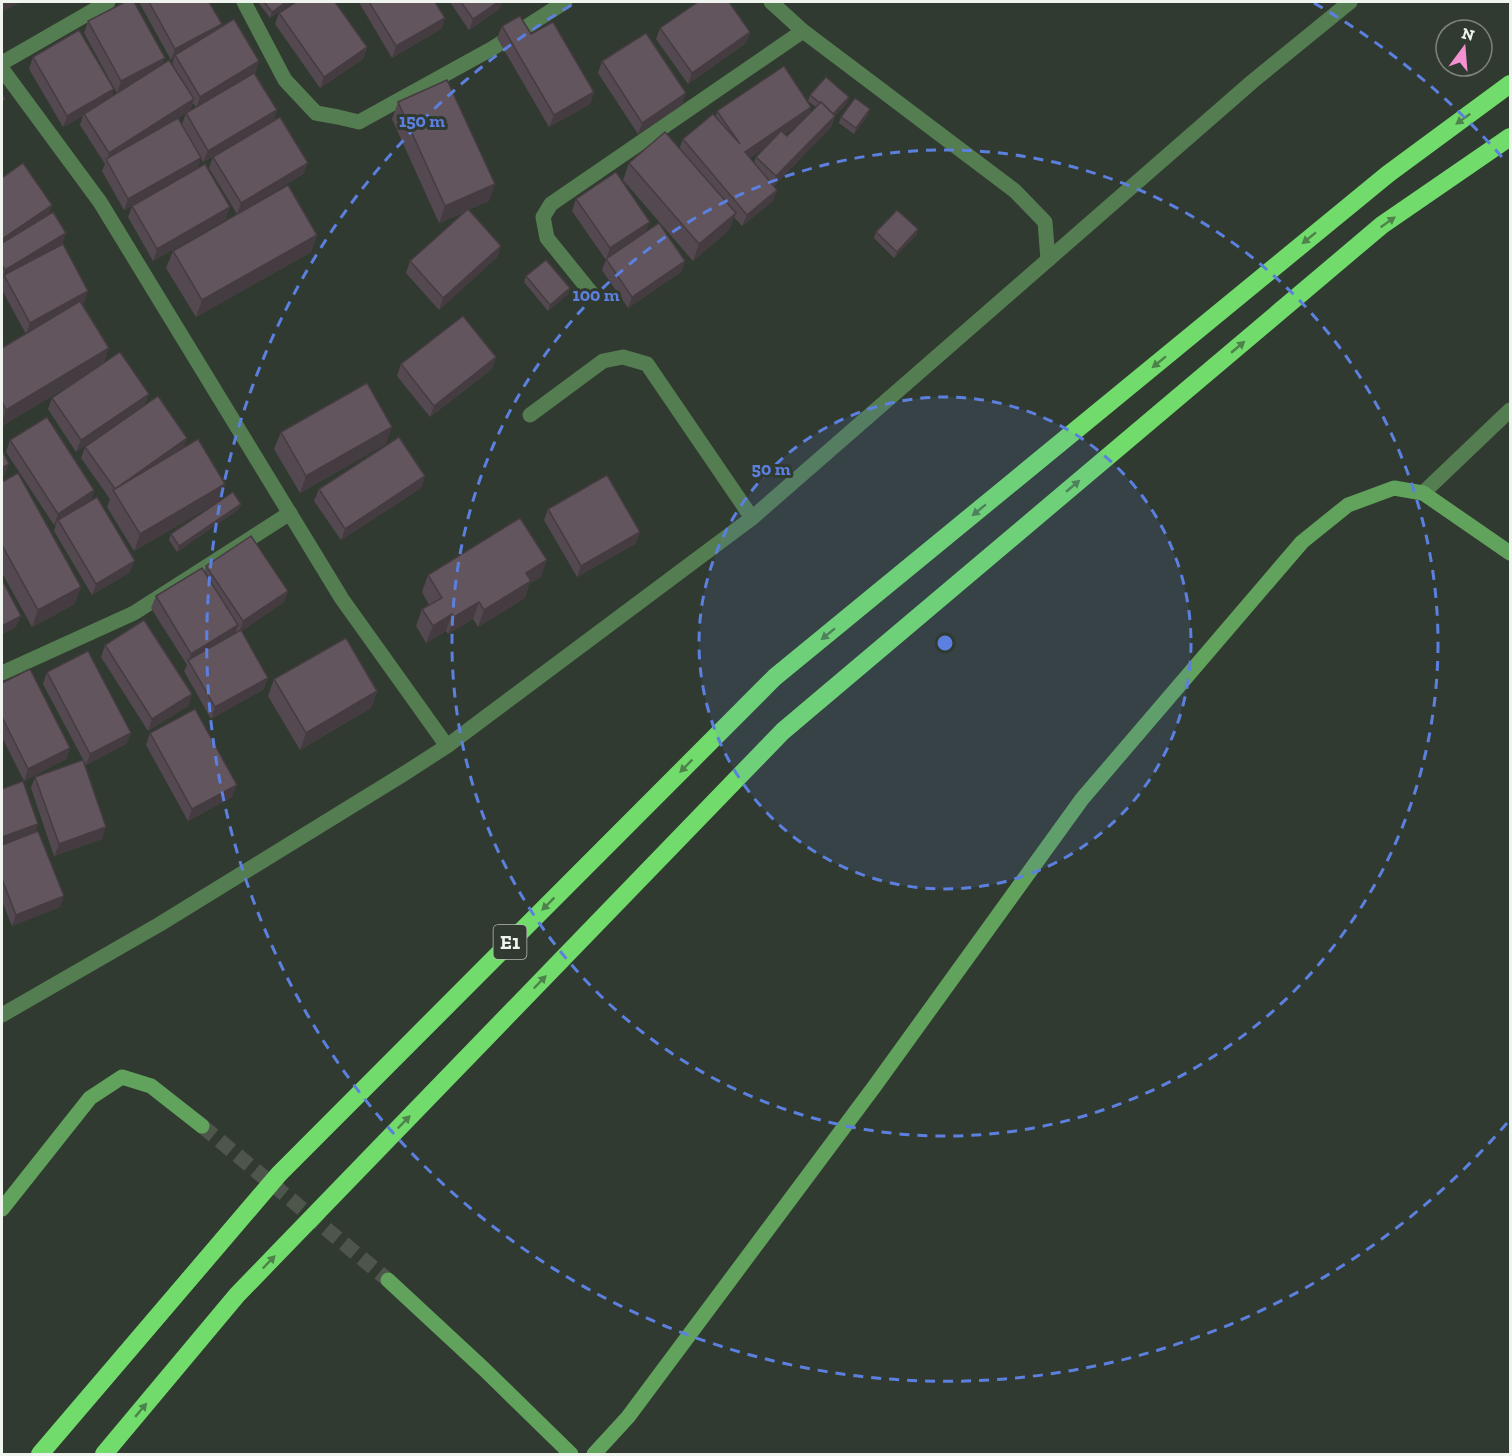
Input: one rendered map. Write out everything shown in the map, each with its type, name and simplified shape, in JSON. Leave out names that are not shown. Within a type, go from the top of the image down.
[{"type":"highway","name":"E1","points":[[40,1455],[279,1174],[775,677],[1388,174],[1510,84]]},
{"type":"highway","name":"E1","points":[[104,1455],[237,1295],[783,731],[1382,225],[1510,137]]},
{"type":"street","points":[[2,63],[108,2]]},
{"type":"street","points":[[243,2],[285,80],[316,113],[358,122],[493,48],[565,2]]},
{"type":"street","points":[[771,2],[803,31],[1015,191],[1045,222],[1048,260]]},
{"type":"street","points":[[2,1015],[123,947],[447,746],[752,518],[1253,81],[1350,2]]},
{"type":"street","points":[[593,295],[547,238],[543,217],[551,204],[803,31]]},
{"type":"street","points":[[2,69],[100,202],[342,599],[447,746]]},
{"type":"street","points":[[530,415],[603,361],[623,357],[647,363],[752,518]]},
{"type":"street","points":[[1423,493],[1510,410]]},
{"type":"street","points":[[594,1455],[635,1408],[867,1096],[1082,799],[1302,542],[1348,505],[1394,488],[1423,493],[1510,553]]},
{"type":"street","points":[[2,673],[134,612],[290,513]]},
{"type":"street","points":[[2,1209],[90,1098],[122,1077],[151,1086],[202,1126]]},
{"type":"street","points":[[388,1280],[485,1370],[571,1455]]},
{"type":"building","points":[[125,2],[134,2],[165,58],[121,81],[88,21]]},
{"type":"building","points":[[149,2],[209,2],[222,24],[175,49]]},
{"type":"building","points":[[264,2],[286,2],[272,12]]},
{"type":"building","points":[[296,2],[335,2],[367,47],[324,77],[279,13]]},
{"type":"building","points":[[369,2],[435,2],[445,18],[396,46]]},
{"type":"building","points":[[461,2],[498,2],[473,19]]},
{"type":"building","points":[[698,2],[729,2],[750,32],[692,73],[660,28]]},
{"type":"building","points":[[520,16],[531,34],[553,22],[594,92],[554,115],[502,26]]},
{"type":"building","points":[[234,19],[259,61],[200,97],[175,55]]},
{"type":"building","points":[[79,30],[114,89],[67,116],[33,57]]},
{"type":"building","points":[[646,33],[686,93],[642,123],[602,61]]},
{"type":"building","points":[[169,60],[194,99],[109,153],[84,114]]},
{"type":"building","points":[[784,66],[811,107],[745,152],[777,190],[747,215],[683,139],[713,114],[740,144],[717,111]]},
{"type":"building","points":[[254,73],[277,110],[208,151],[186,113]]},
{"type":"building","points":[[826,77],[849,97],[833,114],[810,95]]},
{"type":"building","points":[[447,80],[495,184],[445,206],[398,102]]},
{"type":"building","points":[[855,98],[870,109],[856,128],[841,117]]},
{"type":"building","points":[[821,102],[835,116],[776,176],[756,157],[781,131],[787,136]]},
{"type":"building","points":[[280,117],[308,163],[241,203],[213,157]]},
{"type":"building","points":[[178,118],[201,158],[128,199],[106,159]]},
{"type":"building","points":[[665,132],[736,213],[699,244],[629,163]]},
{"type":"building","points":[[23,163],[52,205],[2,239],[2,178]]},
{"type":"building","points":[[205,164],[230,207],[157,249],[132,206]]},
{"type":"building","points":[[616,172],[650,222],[610,248],[576,199]]},
{"type":"building","points":[[288,185],[317,235],[202,300],[173,251]]},
{"type":"building","points":[[468,209],[501,246],[443,298],[410,261]]},
{"type":"building","points":[[897,210],[918,229],[897,252],[876,232]]},
{"type":"building","points":[[53,212],[66,233],[5,270],[2,265],[2,243]]},
{"type":"building","points":[[659,223],[685,261],[632,297],[606,259]]},
{"type":"building","points":[[63,244],[88,291],[30,323],[4,275]]},
{"type":"building","points":[[546,260],[570,288],[550,305],[526,276]]},
{"type":"building","points":[[80,301],[109,348],[6,410],[2,402],[2,348]]},
{"type":"building","points":[[463,316],[496,357],[434,406],[401,364]]},
{"type":"building","points":[[120,352],[149,394],[81,440],[52,398]]},
{"type":"building","points":[[367,383],[392,427],[306,476],[281,432]]},
{"type":"building","points":[[158,396],[187,438],[115,489],[85,447]]},
{"type":"building","points":[[47,417],[94,490],[58,514],[10,440]]},
{"type":"building","points":[[399,437],[425,476],[345,529],[319,489]]},
{"type":"building","points":[[198,439],[225,484],[140,534],[113,490]]},
{"type":"building","points":[[2,450],[9,464],[2,468]]},
{"type":"building","points":[[18,473],[81,587],[38,610],[2,545],[2,482]]},
{"type":"building","points":[[607,475],[640,532],[581,566],[548,509]]},
{"type":"building","points":[[233,492],[241,504],[179,546],[171,534]]},
{"type":"building","points":[[97,497],[135,561],[96,584],[58,520]]},
{"type":"building","points":[[520,518],[547,560],[526,573],[531,581],[484,610],[479,602],[454,617],[452,614],[433,626],[422,609],[442,598],[428,575]]},
{"type":"building","points":[[251,536],[288,591],[243,621],[206,566]]},
{"type":"building","points":[[202,568],[238,625],[191,654],[156,596]]},
{"type":"building","points":[[2,580],[21,616],[2,626]]},
{"type":"building","points":[[144,620],[192,694],[152,719],[105,645]]},
{"type":"building","points":[[241,630],[268,678],[215,707],[188,660]]},
{"type":"building","points":[[346,638],[377,691],[306,733],[274,679]]},
{"type":"building","points":[[88,651],[131,733],[90,754],[47,672]]},
{"type":"building","points":[[30,669],[70,748],[28,769],[2,717],[2,683]]},
{"type":"building","points":[[195,709],[237,785],[192,809],[150,733]]},
{"type":"building","points":[[83,760],[106,827],[59,844],[35,777]]},
{"type":"building","points":[[23,781],[38,824],[2,837],[2,789]]},
{"type":"building","points":[[38,831],[64,896],[16,915],[2,879],[2,845]]},
{"type":"tunnel","points":[[202,1126],[388,1280]]}]
